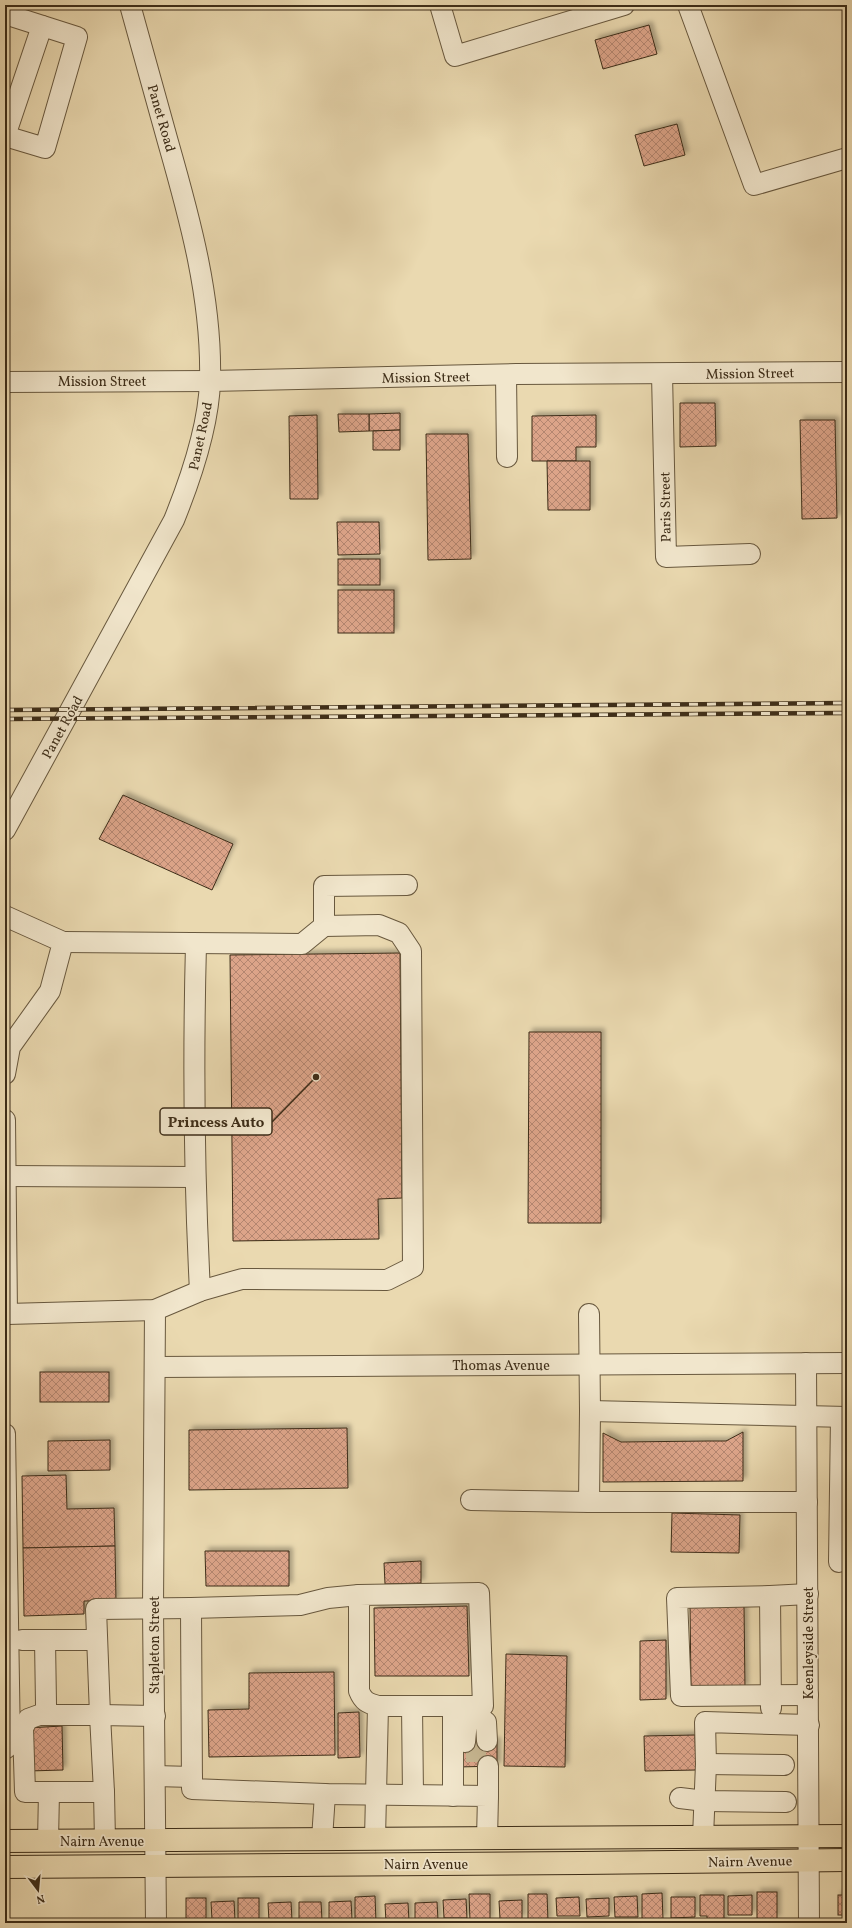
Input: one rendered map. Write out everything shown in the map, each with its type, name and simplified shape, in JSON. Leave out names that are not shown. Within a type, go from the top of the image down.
[{"type":"main road","name":"Nairn Avenue","points":[[5,1841],[847,1836]]},
{"type":"main road","points":[[581,1863],[582,1838]]},
{"type":"main road","points":[[375,1839],[376,1864]]},
{"type":"main road","name":"Nairn Avenue","points":[[5,1867],[847,1860]]},
{"type":"street","name":"Panet Road","points":[[7,819],[174,520],[190,482],[204,424],[210,381],[209,340],[205,296],[186,205],[130,5]]},
{"type":"street","points":[[440,5],[455,56],[624,5]]},
{"type":"street","points":[[688,5],[754,185],[847,158]]},
{"type":"street","points":[[6,18],[42,26],[77,37],[45,148],[5,136],[42,26]]},
{"type":"street","name":"Mission Street","points":[[5,382],[210,381],[506,375],[847,372]]},
{"type":"street","name":"Paris Street","points":[[662,374],[666,557],[750,554]]},
{"type":"street","points":[[506,375],[507,457]]},
{"type":"street","points":[[324,926],[324,886],[407,884]]},
{"type":"street","points":[[5,916],[63,942],[302,944],[324,926],[379,925],[399,933],[411,951],[413,1267],[388,1280],[242,1279],[200,1291],[155,1310],[6,1314],[5,1120]]},
{"type":"street","points":[[5,1074],[10,1047],[50,991],[63,942]]},
{"type":"street","points":[[196,944],[194,1061],[195,1177],[200,1291]]},
{"type":"street","points":[[5,1176],[195,1177]]},
{"type":"street","name":"Stapleton Street","points":[[155,1310],[153,1608],[155,1716],[154,1866],[156,1923]]},
{"type":"street","points":[[589,1314],[591,1364],[589,1502]]},
{"type":"street","name":"Keenleyside Street","points":[[806,1363],[809,1923]]},
{"type":"street","name":"Thomas Avenue","points":[[155,1367],[847,1363]]},
{"type":"street","points":[[590,1411],[844,1417],[843,1562],[807,1562]]},
{"type":"street","points":[[5,1434],[10,1745],[5,1749]]},
{"type":"street","points":[[471,1500],[589,1502],[807,1502]]},
{"type":"street","points":[[105,1841],[96,1609],[300,1605],[328,1598],[358,1595],[479,1593],[483,1706],[476,1710],[467,1721],[476,1742]]},
{"type":"street","points":[[808,1594],[677,1598],[680,1696],[770,1694],[808,1695]]},
{"type":"street","points":[[358,1595],[359,1691],[363,1699],[368,1703],[378,1706],[453,1706],[476,1710]]},
{"type":"street","points":[[770,1596],[771,1724]]},
{"type":"street","points":[[191,1608],[192,1789],[325,1794],[471,1796]]},
{"type":"street","points":[[22,1640],[97,1640]]},
{"type":"street","points":[[46,1640],[46,1705]]},
{"type":"street","points":[[375,1839],[378,1706]]},
{"type":"street","points":[[412,1706],[413,1795]]},
{"type":"street","points":[[453,1706],[471,1796],[487,1839]]},
{"type":"street","points":[[104,1792],[25,1792],[24,1728],[28,1719],[39,1714],[155,1716]]},
{"type":"street","points":[[703,1837],[706,1764],[705,1722],[808,1725]]},
{"type":"street","points":[[706,1764],[784,1766]]},
{"type":"street","points":[[471,1796],[476,1767]]},
{"type":"street","points":[[155,1776],[192,1777]]},
{"type":"street","points":[[48,1841],[49,1792]]},
{"type":"street","points":[[322,1839],[325,1794]]},
{"type":"street","points":[[680,1798],[705,1801],[786,1802]]},
{"type":"building","points":[[649,25],[657,54],[603,69],[595,40]]},
{"type":"building","points":[[677,124],[685,155],[644,166],[635,135]]},
{"type":"building","points":[[680,403],[715,403],[716,446],[680,447]]},
{"type":"building","points":[[400,413],[400,430],[369,431],[369,414]]},
{"type":"building","points":[[338,414],[369,414],[369,431],[339,432]]},
{"type":"building","points":[[317,415],[318,499],[290,499],[289,416]]},
{"type":"building","points":[[596,415],[596,447],[576,447],[576,461],[532,461],[532,416]]},
{"type":"building","points":[[800,420],[835,420],[837,518],[802,519]]},
{"type":"building","points":[[400,430],[400,450],[373,450],[373,431]]},
{"type":"building","points":[[426,434],[468,434],[471,559],[428,560]]},
{"type":"building","points":[[547,461],[590,461],[590,510],[548,510]]},
{"type":"building","points":[[337,522],[379,522],[380,554],[338,555]]},
{"type":"building","points":[[338,559],[380,559],[380,585],[338,585]]},
{"type":"building","points":[[338,590],[394,590],[394,633],[338,633]]},
{"type":"building","points":[[123,795],[233,844],[212,890],[99,839]]},
{"type":"building","points":[[400,953],[402,1198],[378,1199],[379,1239],[233,1241],[230,955]]},
{"type":"building","points":[[529,1032],[601,1032],[601,1223],[528,1223]]},
{"type":"building","points":[[40,1372],[109,1372],[109,1402],[40,1402]]},
{"type":"building","points":[[347,1428],[348,1488],[189,1490],[189,1430]]},
{"type":"building","points":[[743,1432],[743,1481],[603,1482],[603,1433],[621,1442],[726,1441]]},
{"type":"building","points":[[110,1440],[110,1470],[48,1471],[48,1441]]},
{"type":"building","points":[[66,1475],[67,1509],[114,1508],[115,1546],[23,1548],[22,1476]]},
{"type":"building","points":[[672,1513],[740,1515],[739,1553],[671,1552]]},
{"type":"building","points":[[115,1546],[116,1601],[84,1601],[84,1614],[24,1616],[23,1548]]},
{"type":"building","points":[[205,1551],[289,1551],[289,1586],[206,1586]]},
{"type":"building","points":[[421,1561],[421,1583],[385,1584],[384,1563]]},
{"type":"building","points":[[744,1605],[745,1688],[691,1689],[690,1606]]},
{"type":"building","points":[[467,1606],[469,1676],[375,1676],[374,1608]]},
{"type":"building","points":[[666,1640],[666,1699],[640,1700],[640,1641]]},
{"type":"building","points":[[506,1654],[567,1656],[565,1767],[504,1766]]},
{"type":"building","points":[[334,1672],[335,1755],[209,1757],[208,1710],[249,1709],[249,1673]]},
{"type":"building","points":[[359,1712],[360,1757],[338,1758],[338,1713]]},
{"type":"building","points":[[62,1726],[63,1770],[28,1771],[27,1728]]},
{"type":"building","points":[[695,1735],[696,1770],[645,1771],[644,1736]]},
{"type":"building","points":[[497,1741],[497,1766],[458,1767],[458,1742]]},
{"type":"building","points":[[757,1892],[777,1892],[777,1919],[757,1919]]},
{"type":"building","points":[[662,1893],[663,1919],[642,1919],[642,1894]]},
{"type":"building","points":[[469,1894],[490,1894],[490,1921],[470,1921]]},
{"type":"building","points":[[528,1894],[547,1894],[548,1921],[528,1921]]},
{"type":"building","points":[[700,1895],[724,1895],[724,1923],[707,1923],[707,1916],[700,1916]]},
{"type":"building","points":[[752,1895],[752,1915],[728,1915],[728,1896]]},
{"type":"building","points":[[838,1895],[847,1895],[847,1915],[838,1915]]},
{"type":"building","points":[[375,1896],[376,1922],[355,1923],[355,1897]]},
{"type":"building","points":[[637,1896],[638,1917],[615,1917],[614,1897]]},
{"type":"building","points":[[579,1897],[580,1916],[557,1916],[556,1898]]},
{"type":"building","points":[[671,1897],[695,1897],[695,1917],[671,1918]]},
{"type":"building","points":[[186,1898],[206,1898],[206,1923],[186,1923]]},
{"type":"building","points":[[238,1898],[259,1898],[259,1923],[238,1923]]},
{"type":"building","points":[[609,1898],[609,1916],[587,1917],[586,1899]]},
{"type":"building","points":[[466,1899],[467,1918],[444,1918],[443,1900]]},
{"type":"building","points":[[522,1900],[522,1919],[500,1919],[499,1901]]},
{"type":"building","points":[[234,1901],[235,1920],[212,1920],[211,1902]]},
{"type":"building","points":[[351,1901],[352,1919],[329,1920],[329,1902]]},
{"type":"building","points":[[291,1902],[292,1920],[269,1921],[268,1903]]},
{"type":"building","points":[[299,1902],[321,1902],[322,1920],[299,1921]]},
{"type":"building","points":[[437,1902],[438,1920],[415,1921],[415,1903]]},
{"type":"building","points":[[408,1903],[409,1921],[386,1922],[385,1904]]},
{"type":"tunnel","points":[[476,1742],[476,1767]]},
{"type":"railway","points":[[5,710],[847,703]]},
{"type":"railway","points":[[5,719],[847,713]]},
{"type":"place","name":"Princess Auto","points":[[316,1077]]}]
